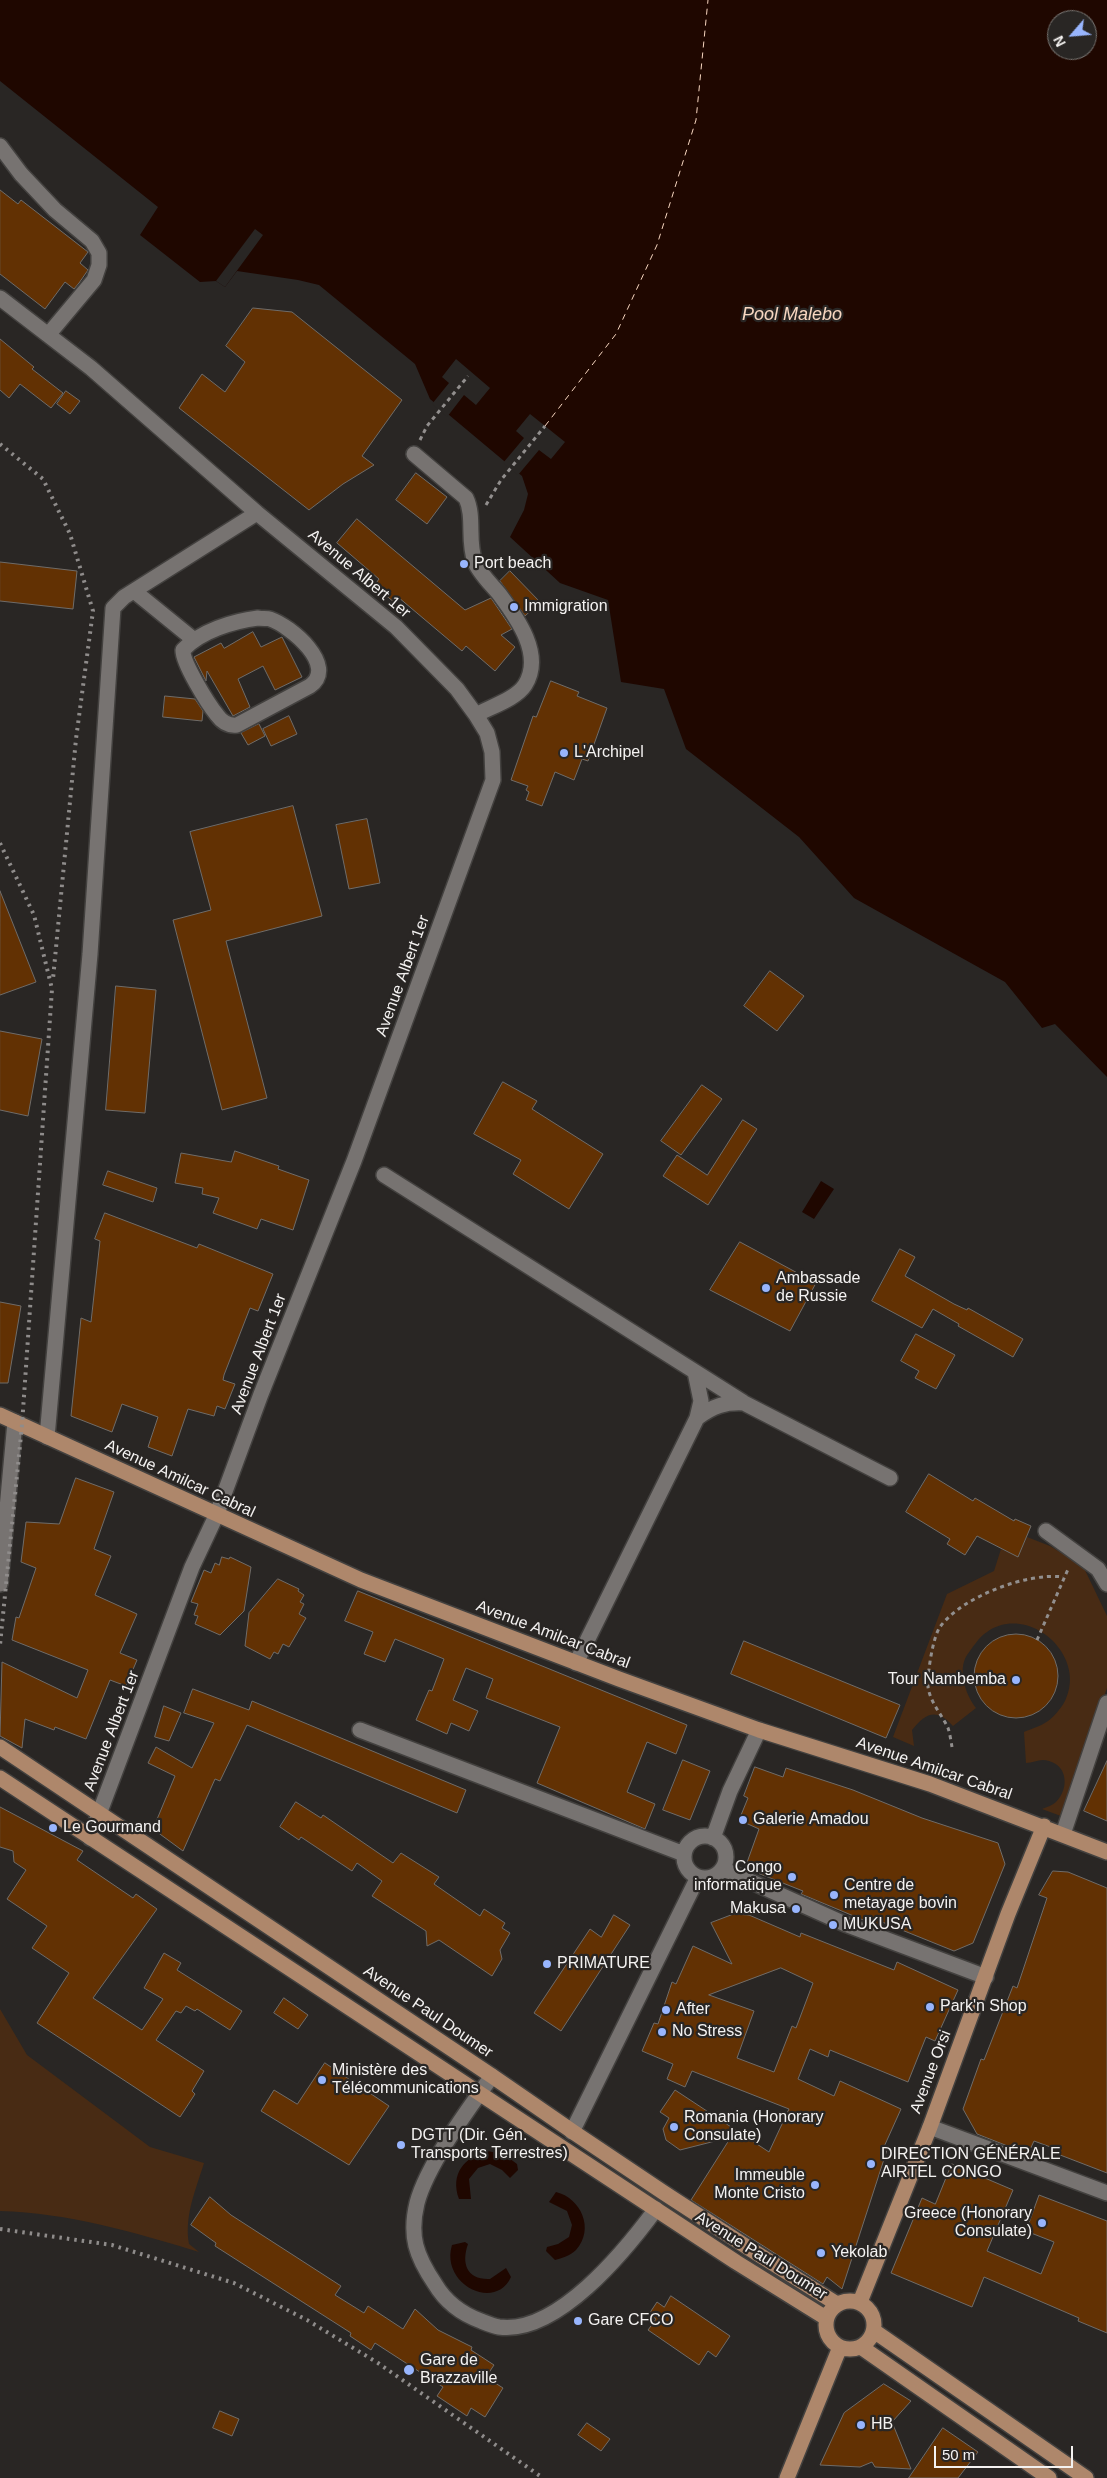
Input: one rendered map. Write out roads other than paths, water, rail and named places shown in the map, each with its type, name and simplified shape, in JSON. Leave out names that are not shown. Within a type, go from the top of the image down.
[{"type":"main road","name":"Avenue Amilcar Cabral","points":[[0,1416],[216,1516],[361,1580],[576,1663],[759,1730],[930,1784],[1044,1826],[1107,1852]]},
{"type":"main road","name":"Avenue Paul Doumer","points":[[0,1747],[384,2003],[572,2132],[746,2247],[837,2304]]},
{"type":"main road","name":"Avenue Paul Doumer","points":[[0,1778],[479,2094],[826,2318]]},
{"type":"main road","name":"Avenue Orsi","points":[[860,2302],[930,2127],[1044,1826]]},
{"type":"main road","points":[[371,2022],[384,2003]]},
{"type":"main road","points":[[852,2300],[860,2302],[872,2314],[874,2331],[861,2347],[854,2349],[840,2347],[831,2340],[826,2329],[826,2318],[837,2304],[852,2300]]},
{"type":"main road","points":[[874,2331],[1086,2478]]},
{"type":"main road","points":[[787,2478],[840,2347]]},
{"type":"main road","points":[[861,2347],[1049,2478]]},
{"type":"street","points":[[0,146],[21,174],[56,210],[92,240],[99,253],[99,264],[94,280],[48,335]]},
{"type":"street","name":"Avenue Albert 1er","points":[[0,298],[91,368],[257,513],[396,627],[457,689],[487,733],[492,752],[493,780],[354,1161],[261,1394],[216,1516],[192,1567],[90,1838]]},
{"type":"street","points":[[414,454],[466,498],[469,505],[470,532],[475,563],[519,621],[527,639],[530,673],[525,686],[476,715]]},
{"type":"street","points":[[47,1437],[90,954],[113,608],[134,591],[257,513]]},
{"type":"street","points":[[134,591],[193,639]]},
{"type":"street","points":[[271,619],[301,638],[316,658],[319,671],[316,682],[237,725],[227,724],[218,716],[185,661],[183,650],[193,639],[245,620],[271,619]]},
{"type":"street","points":[[384,1175],[744,1403],[890,1478]]},
{"type":"street","points":[[576,1663],[697,1418],[701,1402],[695,1372]]},
{"type":"street","points":[[697,1418],[708,1409],[724,1402],[744,1403]]},
{"type":"street","points":[[0,1584],[15,1422]]},
{"type":"street","points":[[1046,1531],[1098,1569],[1107,1584]]},
{"type":"street","points":[[1063,1834],[1107,1702]]},
{"type":"street","points":[[360,1730],[684,1854]]},
{"type":"street","points":[[713,1838],[730,1791],[759,1730]]},
{"type":"street","points":[[701,1836],[713,1838],[723,1845],[726,1853],[723,1869],[710,1878],[698,1877],[688,1870],[684,1854],[693,1840],[701,1836]]},
{"type":"street","points":[[723,1869],[845,1924],[986,1977]]},
{"type":"street","points":[[572,2132],[698,1877]]},
{"type":"street","points":[[492,2076],[428,2175],[417,2202],[413,2237],[421,2263],[443,2297],[470,2317],[499,2327],[529,2324],[559,2310],[590,2286],[656,2209]]},
{"type":"street","points":[[930,2127],[1107,2193]]},
{"type":"water","name":"Pool Malebo","points":[[0,0],[1107,0],[1107,1077],[1055,1024],[1042,1028],[1005,982],[854,898],[799,837],[686,749],[664,689],[621,682],[608,600],[560,583],[510,537],[524,510],[528,494],[522,476],[430,399],[415,364],[319,285],[237,271],[225,287],[216,281],[200,282],[140,235],[158,207],[0,81]]},
{"type":"water","points":[[821,1181],[834,1189],[814,1219],[802,1212]]},
{"type":"water","points":[[488,2151],[505,2155],[517,2164],[518,2170],[510,2178],[502,2170],[490,2164],[478,2168],[469,2179],[471,2199],[459,2199],[456,2182],[461,2168],[472,2158]]},
{"type":"water","points":[[556,2192],[565,2195],[578,2207],[585,2224],[582,2242],[576,2250],[569,2255],[555,2260],[546,2251],[547,2247],[558,2244],[569,2237],[572,2225],[567,2211],[549,2202]]},
{"type":"water","points":[[465,2242],[468,2244],[465,2258],[466,2264],[471,2274],[482,2279],[490,2279],[506,2268],[511,2277],[503,2287],[493,2292],[482,2293],[471,2289],[461,2281],[454,2271],[450,2259],[452,2245]]},
{"type":"railway","points":[[0,444],[43,479],[70,534],[93,611],[76,739],[53,979]]},
{"type":"railway","points":[[0,843],[34,915],[52,989],[22,1425],[0,1645]]},
{"type":"railway","points":[[0,2229],[112,2245],[234,2283],[307,2320],[378,2363],[543,2478]]},
{"type":"place","name":"Port beach","points":[[464,564]]},
{"type":"place","name":"Immigration","points":[[514,607]]},
{"type":"place","name":"L'Archipel","points":[[564,753]]},
{"type":"place","name":"Ambassade de Russie","points":[[766,1288]]},
{"type":"place","name":"Tour Nambemba","points":[[1016,1680]]},
{"type":"place","name":"Galerie Amadou","points":[[743,1820]]},
{"type":"place","name":"Le Gourmand","points":[[53,1828]]},
{"type":"place","name":"Congo informatique","points":[[792,1877]]},
{"type":"place","name":"Centre de metayage bovin","points":[[834,1895]]},
{"type":"place","name":"Makusa","points":[[796,1909]]},
{"type":"place","name":"MUKUSA","points":[[833,1925]]},
{"type":"place","name":"PRIMATURE","points":[[547,1964]]},
{"type":"place","name":"Park'n Shop","points":[[930,2007]]},
{"type":"place","name":"After","points":[[666,2010]]},
{"type":"place","name":"No Stress","points":[[662,2032]]},
{"type":"place","name":"Ministère des Télécommunications","points":[[322,2080]]},
{"type":"place","name":"Romania (Honorary Consulate)","points":[[674,2127]]},
{"type":"place","name":"DGTT (Dir. Gén. Transports Terrestres)","points":[[401,2145]]},
{"type":"place","name":"DIRECTION GÉNÉRALE AIRTEL CONGO","points":[[871,2164]]},
{"type":"place","name":"Immeuble Monte Cristo","points":[[815,2185]]},
{"type":"place","name":"Greece (Honorary Consulate)","points":[[1042,2223]]},
{"type":"place","name":"Yekolab","points":[[821,2253]]},
{"type":"place","name":"Gare CFCO","points":[[578,2321]]},
{"type":"place","name":"Gare de Brazzaville","points":[[409,2370]]},
{"type":"place","name":"HB","points":[[861,2425]]}]
